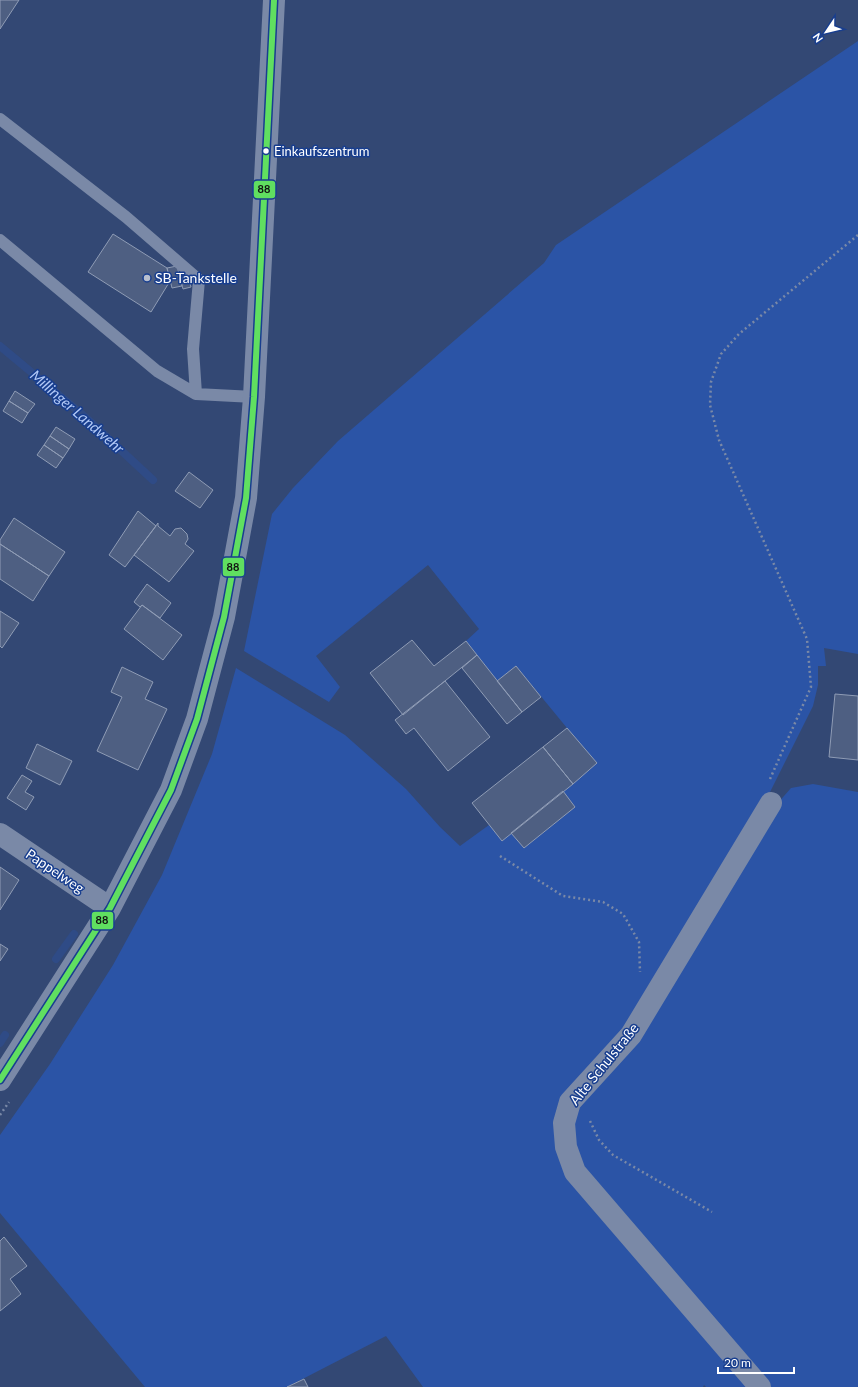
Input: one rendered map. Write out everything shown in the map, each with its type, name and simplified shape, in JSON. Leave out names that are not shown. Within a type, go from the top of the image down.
[{"type":"street","points":[[0,1080],[110,908],[171,790],[196,719],[224,617],[245,506],[254,397],[274,0]]},
{"type":"street","name":"Alte Schulstraße","points":[[760,1387],[575,1172],[566,1147],[564,1123],[570,1102],[631,1035],[769,794]]},
{"type":"street","name":"Pappelweg","points":[[0,834],[110,908]]},
{"type":"lane","points":[[0,119],[120,213],[199,280],[193,349],[196,394]]},
{"type":"lane","points":[[0,240],[157,372],[196,394],[254,397]]},
{"type":"path","points":[[769,794],[811,687],[807,639],[719,440],[710,405],[711,382],[721,354],[739,334],[858,235]]},
{"type":"shaded area","points":[[858,41],[858,654],[824,648],[826,666],[818,666],[818,685],[813,706],[767,798],[555,1142],[753,1387],[706,1387],[704,1385],[703,1387],[423,1387],[386,1336],[287,1387],[145,1387],[0,1213],[0,1135],[50,1064],[113,965],[162,875],[212,754],[236,668],[345,735],[406,789],[440,827],[460,846],[489,825],[501,838],[511,833],[524,848],[575,807],[563,791],[567,728],[516,666],[497,681],[466,641],[479,629],[428,565],[316,656],[340,687],[329,702],[244,651],[272,514],[293,488],[338,441],[544,263],[556,245]]},
{"type":"shaded area","points":[[813,784],[858,792],[858,1387],[768,1387],[578,1164],[570,1118],[777,804],[791,788]]},
{"type":"building","points":[[0,0],[19,0],[0,29]]},
{"type":"building","points":[[113,234],[167,268],[170,281],[151,312],[88,272]]},
{"type":"building","points":[[177,266],[182,286],[172,288],[167,268]]},
{"type":"building","points":[[188,276],[191,287],[183,289],[180,278]]},
{"type":"building","points":[[15,391],[35,404],[28,413],[9,401]]},
{"type":"building","points":[[9,401],[28,413],[22,423],[3,411]]},
{"type":"building","points":[[56,427],[75,439],[69,449],[50,436]]},
{"type":"building","points":[[50,436],[69,449],[63,458],[44,445]]},
{"type":"building","points":[[44,445],[63,458],[56,468],[37,455]]},
{"type":"building","points":[[189,472],[213,490],[200,508],[175,491]]},
{"type":"building","points":[[138,511],[156,526],[125,567],[109,555]]},
{"type":"building","points":[[14,518],[65,552],[49,576],[0,544],[0,540]]},
{"type":"building","points":[[158,523],[158,526],[170,536],[175,529],[181,528],[187,534],[188,539],[185,544],[194,551],[169,582],[134,555]]},
{"type":"building","points":[[0,544],[49,576],[33,601],[0,579]]},
{"type":"building","points":[[147,584],[171,603],[160,618],[142,605],[140,607],[134,602]]},
{"type":"building","points":[[142,605],[182,635],[163,660],[124,629]]},
{"type":"building","points":[[0,611],[19,623],[2,648],[0,646]]},
{"type":"building","points":[[412,640],[434,666],[466,641],[477,655],[403,715],[370,673]]},
{"type":"building","points":[[477,655],[522,712],[507,724],[462,668]]},
{"type":"building","points":[[516,666],[541,697],[522,712],[497,681]]},
{"type":"building","points":[[122,667],[153,682],[145,699],[167,709],[138,770],[97,751],[122,697],[111,692]]},
{"type":"building","points":[[445,681],[490,737],[448,771],[414,728],[406,734],[395,720]]},
{"type":"building","points":[[835,694],[858,696],[858,760],[829,757]]},
{"type":"building","points":[[567,728],[597,763],[573,784],[543,747]]},
{"type":"building","points":[[37,744],[72,761],[60,785],[26,768]]},
{"type":"building","points":[[543,747],[573,784],[502,841],[472,803]]},
{"type":"building","points":[[22,775],[32,781],[25,792],[34,797],[26,810],[7,798]]},
{"type":"building","points":[[563,791],[575,807],[524,848],[511,833]]},
{"type":"building","points":[[0,867],[19,880],[0,910]]},
{"type":"building","points":[[0,944],[8,949],[0,961]]},
{"type":"building","points":[[4,1237],[27,1266],[10,1279],[21,1294],[0,1311],[0,1241]]},
{"type":"building","points":[[304,1379],[308,1387],[287,1387]]},
{"type":"waterway","name":"Millinger Landwehr","points":[[0,346],[84,416],[153,480]]},
{"type":"waterway","points":[[56,959],[74,934]]},
{"type":"waterway","points":[[0,1043],[5,1035]]},
{"type":"transit line","name":"88","points":[[0,1080],[110,908],[171,790],[197,719],[224,617],[246,498],[254,397],[274,0]]},
{"type":"place","name":"Einkaufszentrum","points":[[266,151]]},
{"type":"place","name":"SB-Tankstelle","points":[[147,278]]}]
